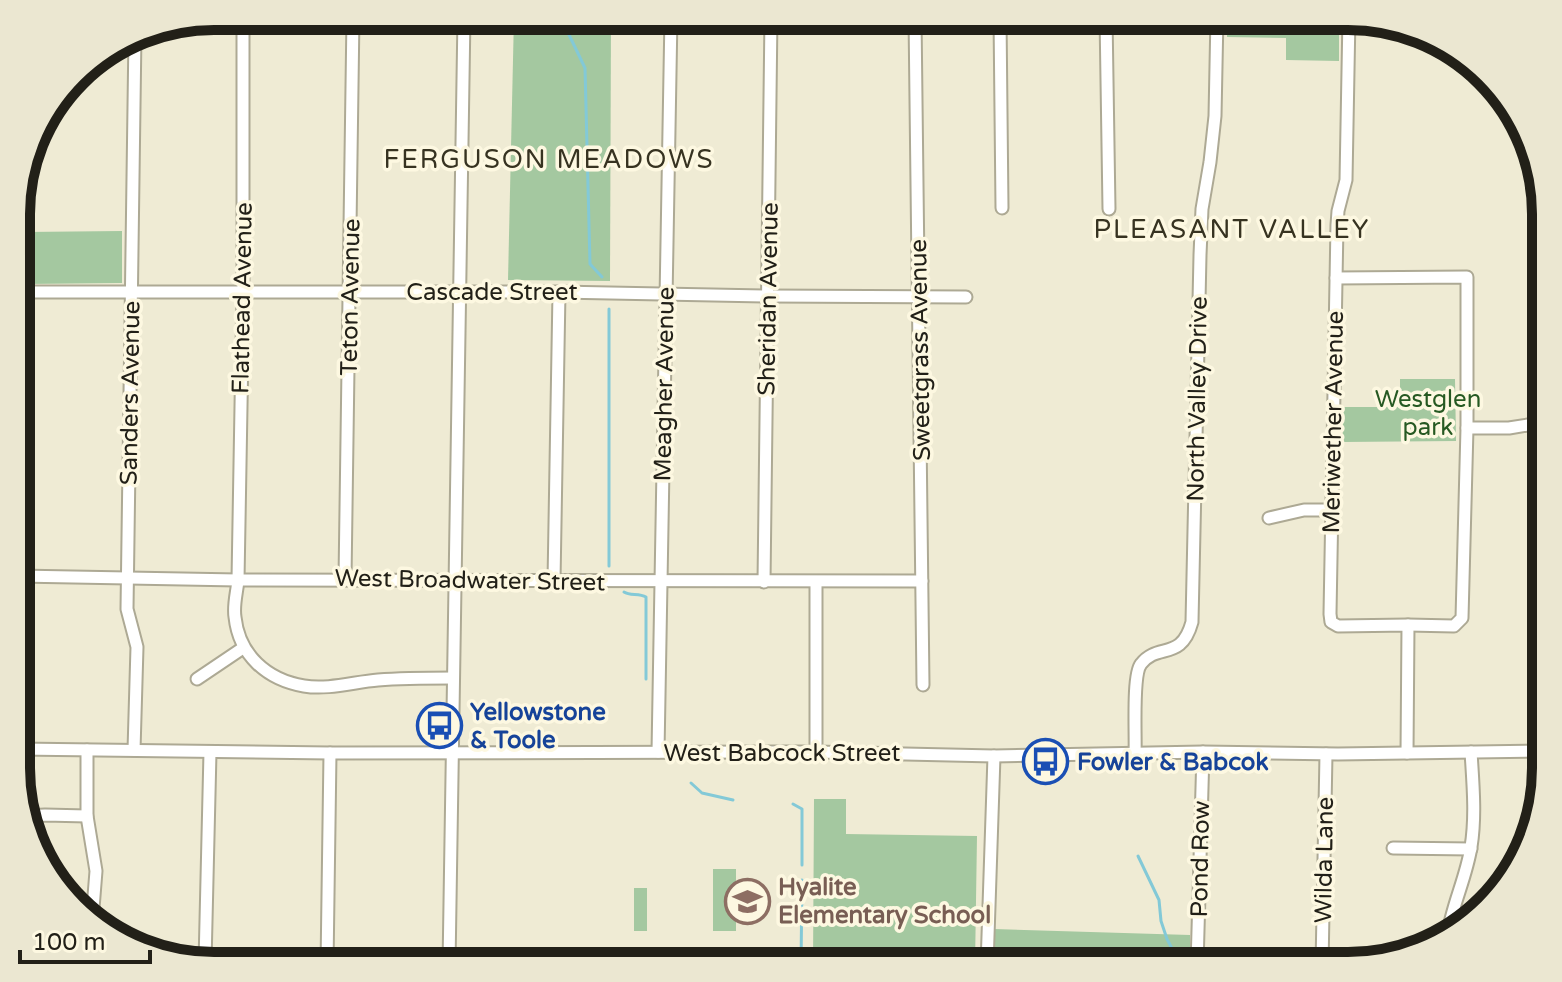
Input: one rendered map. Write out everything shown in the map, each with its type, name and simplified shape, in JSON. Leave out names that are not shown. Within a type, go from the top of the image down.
[{"type":"street","name":"Flathead Avenue","points":[[243,30],[243,291],[238,580],[234,615],[243,648]]},
{"type":"street","name":"Teton Avenue","points":[[345,579],[353,30]]},
{"type":"street","points":[[449,952],[464,30]]},
{"type":"street","name":"Meagher Avenue","points":[[658,752],[671,30]]},
{"type":"street","name":"Sheridan Avenue","points":[[764,582],[771,30]]},
{"type":"street","name":"Sweetgrass Avenue","points":[[915,30],[923,685]]},
{"type":"street","points":[[1000,30],[1002,208]]},
{"type":"street","points":[[1106,30],[1109,209]]},
{"type":"street","name":"North Valley Drive","points":[[1135,753],[1138,668],[1155,655],[1179,646],[1189,634],[1192,622],[1200,255],[1202,209],[1215,116],[1217,30]]},
{"type":"street","name":"Meriwether Avenue","points":[[1349,30],[1346,180],[1338,211],[1331,622],[1338,626],[1408,625]]},
{"type":"street","name":"Sanders Avenue","points":[[134,750],[137,647],[127,609],[135,48]]},
{"type":"street","points":[[1336,278],[1467,277],[1462,618],[1454,626],[1408,625],[1407,753]]},
{"type":"street","name":"Cascade Street","points":[[30,292],[559,292],[966,297]]},
{"type":"street","points":[[554,581],[559,292]]},
{"type":"street","points":[[1467,428],[1509,428],[1532,424]]},
{"type":"street","points":[[1269,518],[1304,510],[1332,510]]},
{"type":"street","name":"West Broadwater Street","points":[[30,576],[238,580],[922,581]]},
{"type":"street","points":[[816,582],[816,752]]},
{"type":"street","points":[[197,679],[243,648],[259,666],[279,678],[304,687],[390,679],[453,678]]},
{"type":"street","name":"West Babcock Street","points":[[30,749],[330,753],[816,752],[994,756],[1532,751]]},
{"type":"street","points":[[87,750],[87,816],[96,871],[94,907]]},
{"type":"street","points":[[205,951],[210,752]]},
{"type":"street","name":"Pond Row","points":[[1197,952],[1203,752]]},
{"type":"street","points":[[1450,921],[1471,849],[1474,824],[1471,752]]},
{"type":"street","points":[[327,952],[330,753]]},
{"type":"street","name":"Wilda Lane","points":[[1322,952],[1326,754]]},
{"type":"street","points":[[987,952],[994,756]]},
{"type":"street","points":[[36,815],[87,816]]},
{"type":"street","points":[[1393,848],[1471,849]]},
{"type":"green space","points":[[514,30],[611,30],[610,281],[508,280]]},
{"type":"green space","points":[[1227,30],[1339,30],[1339,61],[1286,60],[1286,38],[1227,37]]},
{"type":"green space","points":[[122,231],[122,283],[30,284],[30,232]]},
{"type":"green space","name":"Westglen park","points":[[1400,379],[1455,379],[1456,441],[1343,442],[1342,407],[1400,407]]},
{"type":"green space","points":[[814,799],[846,799],[846,834],[977,836],[975,952],[813,952]]},
{"type":"green space","points":[[713,869],[736,869],[736,931],[713,931]]},
{"type":"green space","points":[[634,888],[647,888],[647,931],[634,931]]},
{"type":"green space","points":[[994,929],[1190,935],[1190,952],[993,952]]},
{"type":"waterway","points":[[567,30],[585,68],[590,264],[602,277]]},
{"type":"waterway","points":[[609,309],[609,566]]},
{"type":"waterway","points":[[624,592],[646,597],[646,679]]},
{"type":"waterway","points":[[691,783],[702,793],[733,800]]},
{"type":"waterway","points":[[793,804],[802,809],[802,865]]},
{"type":"waterway","points":[[1138,856],[1159,900],[1161,921],[1174,952]]},
{"type":"waterway","points":[[801,952],[802,880]]},
{"type":"place","name":"Yellowstone & Toole","points":[[439,726]]},
{"type":"place","name":"Fowler & Babcok","points":[[1046,762]]},
{"type":"place","name":"Hyalite Elementary School","points":[[747,901]]},
{"type":"district","name":"FERGUSON MEADOWS","points":[[549,159]]},
{"type":"district","name":"PLEASANT VALLEY","points":[[1232,229]]}]
